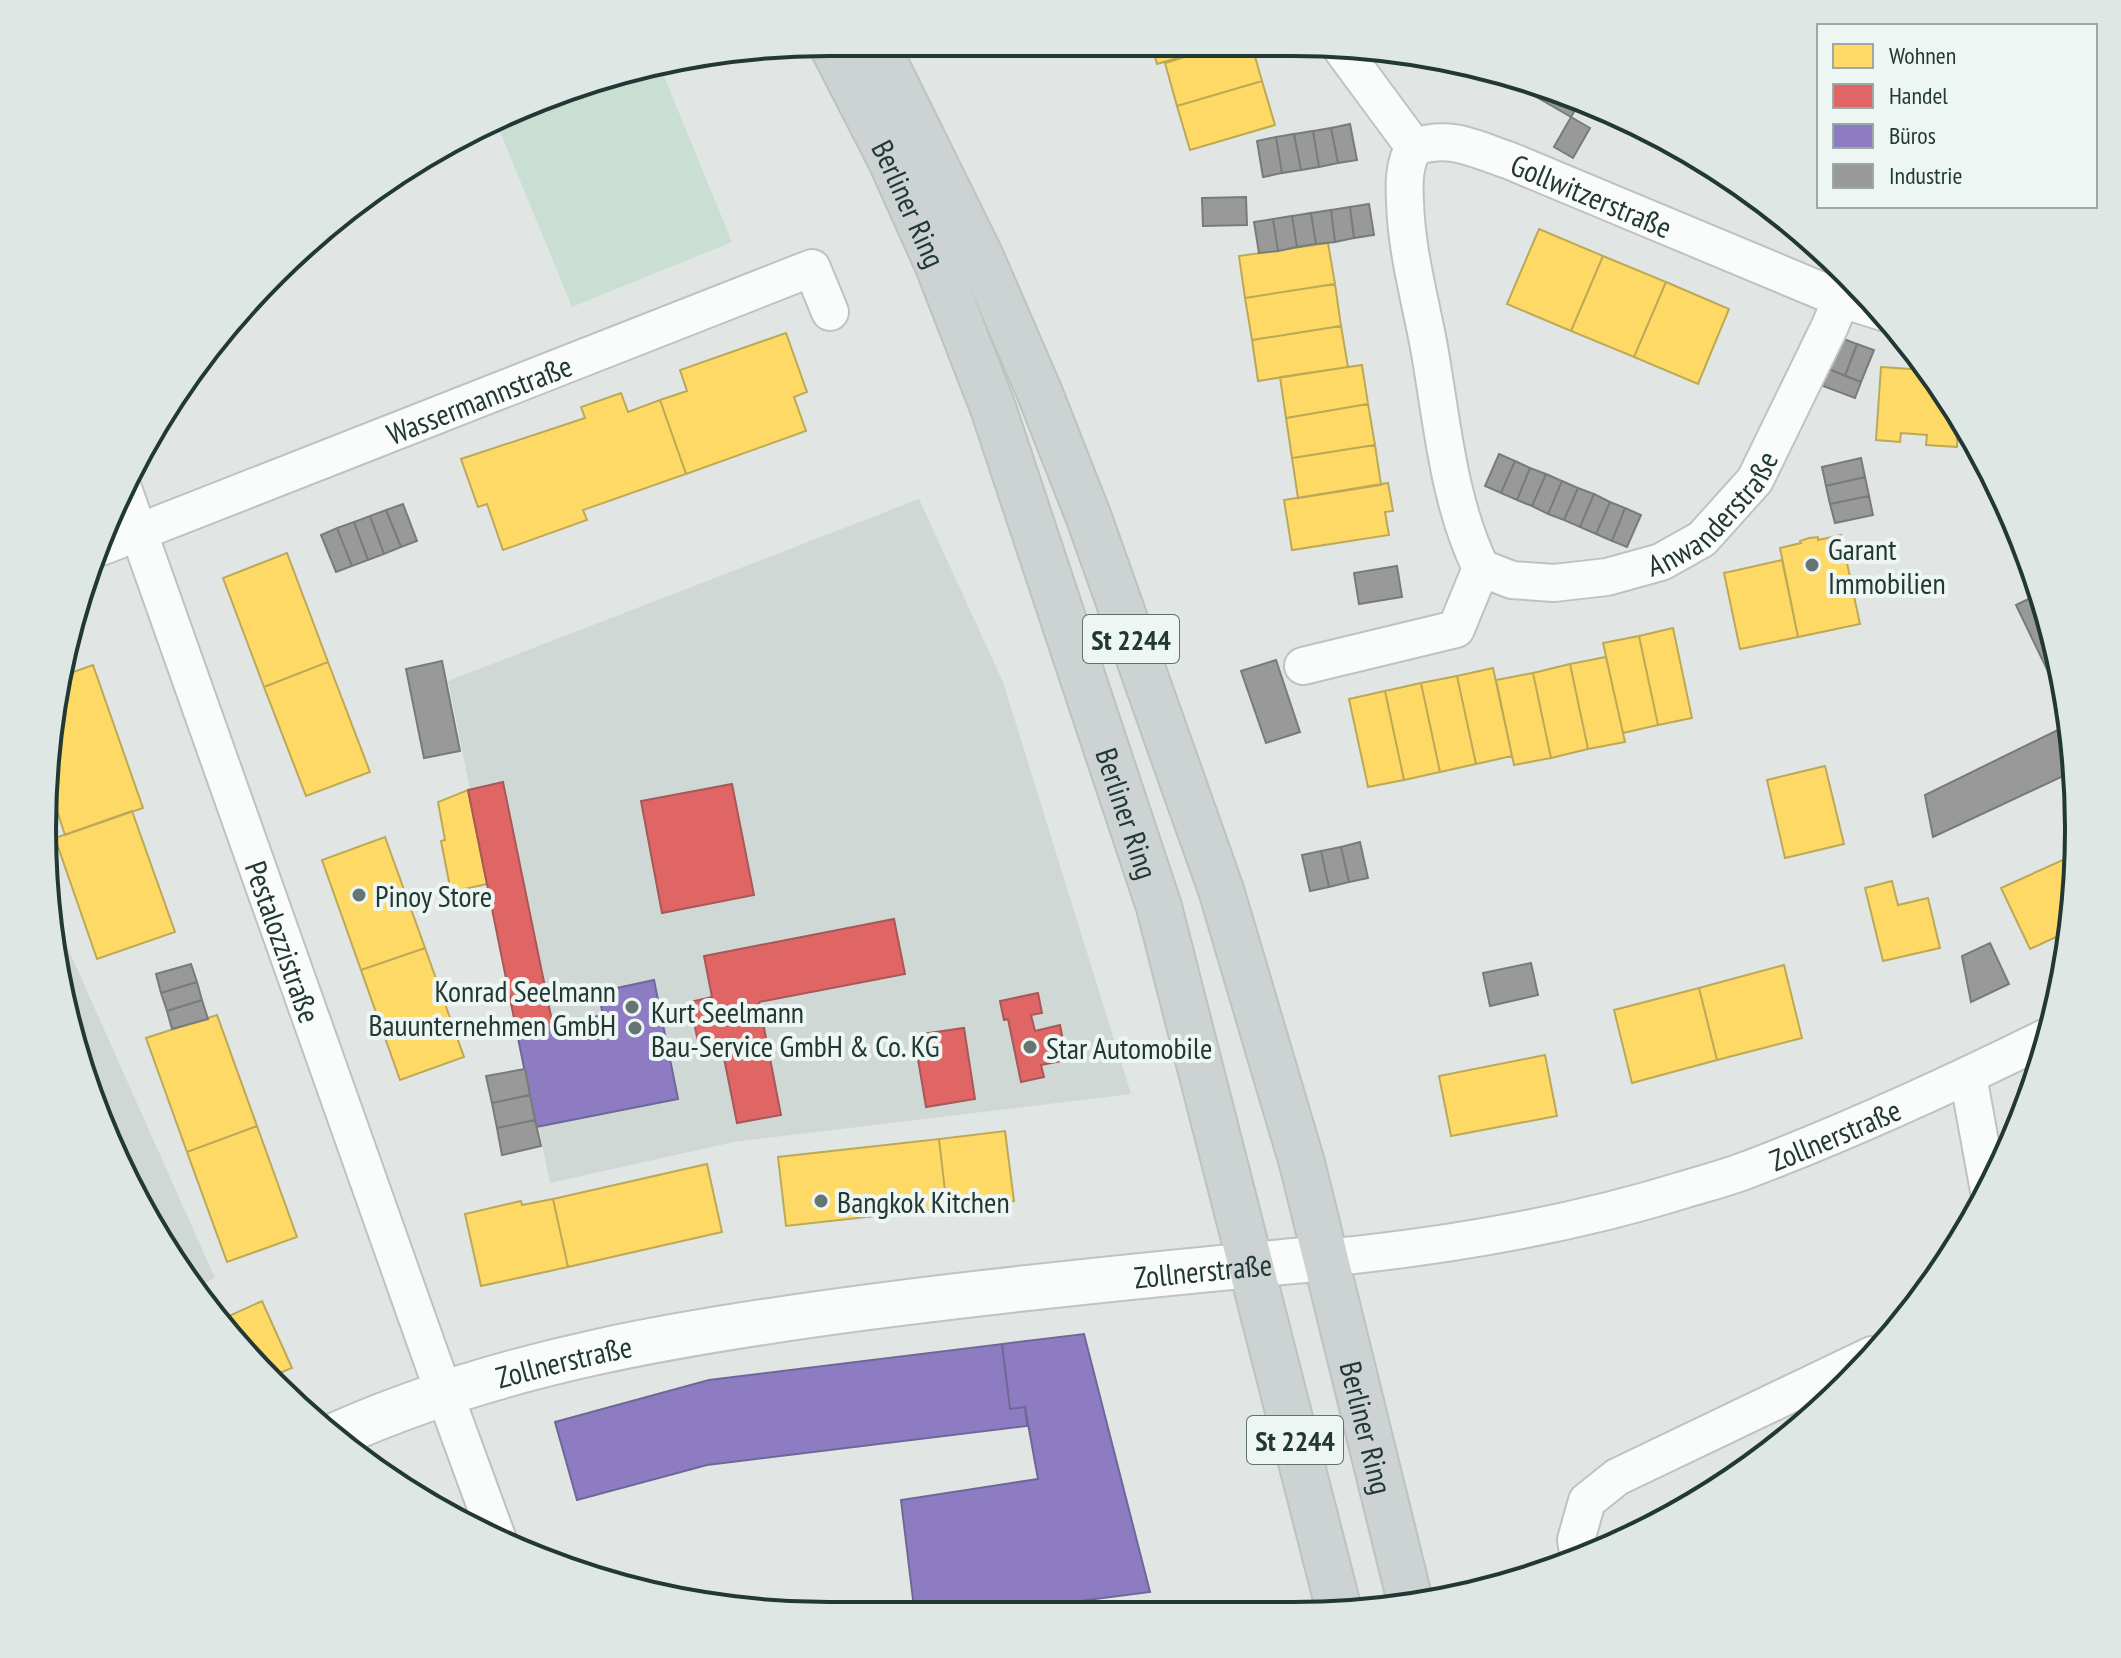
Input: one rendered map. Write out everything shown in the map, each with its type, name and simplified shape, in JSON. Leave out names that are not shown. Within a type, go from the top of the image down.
[{"type":"main road","name":"Berliner Ring","points":[[837,56],[890,159],[938,266],[993,408],[1159,907],[1336,1600]]},
{"type":"main road","name":"Berliner Ring","points":[[882,56],[980,255],[1039,391],[1089,518],[1221,890],[1290,1119],[1408,1593]]},
{"type":"street","points":[[1303,666],[1456,629],[1481,568],[1469,542],[1455,492],[1408,231],[1405,169],[1414,147],[1349,59]]},
{"type":"street","name":"Gollwitzerstraße","points":[[1414,147],[1434,140],[1456,142],[1508,160],[1860,305]]},
{"type":"street","name":"Wassermannstraße","points":[[111,543],[812,268],[830,312]]},
{"type":"street","name":"Anwanderstraße","points":[[1481,568],[1512,580],[1554,583],[1607,577],[1661,562],[1702,539],[1755,480],[1841,299]]},
{"type":"street","name":"Pestalozzistraße","points":[[128,504],[492,1524]]},
{"type":"street","name":"Zollnerstraße","points":[[345,1431],[387,1412],[445,1392],[563,1358],[725,1328],[1019,1289],[1383,1253],[1539,1228],[1648,1201],[1751,1169],[1968,1076],[2035,1043]]},
{"type":"street","points":[[1968,1076],[1985,1170]]},
{"type":"street","points":[[1577,1547],[1576,1540],[1587,1501],[1617,1477],[1848,1367]]},
{"type":"shaded area","points":[[919,499],[1003,682],[1131,1094],[734,1142],[550,1183],[448,681]]},
{"type":"shaded area","points":[[65,941],[215,1278],[204,1283],[186,1258],[160,1216],[115,1125],[82,1029]]},
{"type":"green space","points":[[663,74],[732,242],[572,307],[499,130],[581,97]]},
{"type":"building: Wohnen","points":[[1155,56],[1185,56],[1157,64]]},
{"type":"building: Wohnen","points":[[1188,56],[1255,56],[1262,81],[1177,106],[1165,63]]},
{"type":"building: Wohnen","points":[[1262,81],[1275,125],[1190,150],[1177,106]]},
{"type":"building: Wohnen","points":[[1539,229],[1603,256],[1571,331],[1507,304]]},
{"type":"building: Wohnen","points":[[1328,243],[1335,284],[1245,298],[1239,256]]},
{"type":"building: Wohnen","points":[[1603,256],[1666,282],[1634,357],[1571,331]]},
{"type":"building: Wohnen","points":[[1666,282],[1729,309],[1698,384],[1634,357]]},
{"type":"building: Wohnen","points":[[1335,284],[1341,326],[1252,340],[1245,298]]},
{"type":"building: Wohnen","points":[[1341,326],[1348,367],[1258,381],[1252,340]]},
{"type":"building: Wohnen","points":[[786,333],[807,392],[794,397],[806,431],[686,474],[660,400],[687,391],[680,370]]},
{"type":"building: Wohnen","points":[[1362,365],[1368,404],[1286,418],[1280,377]]},
{"type":"building: Wohnen","points":[[1881,367],[1913,369],[1958,437],[1957,447],[1926,445],[1927,435],[1901,433],[1900,442],[1876,440]]},
{"type":"building: Wohnen","points":[[621,393],[628,412],[660,400],[686,474],[583,510],[587,520],[503,550],[487,504],[478,507],[461,459],[585,418],[581,407]]},
{"type":"building: Wohnen","points":[[1368,404],[1375,445],[1292,458],[1286,418]]},
{"type":"building: Wohnen","points":[[1375,445],[1381,485],[1298,498],[1292,458]]},
{"type":"building: Wohnen","points":[[1388,483],[1393,511],[1385,512],[1389,535],[1292,550],[1284,500]]},
{"type":"building: Wohnen","points":[[1841,535],[1860,624],[1798,637],[1780,548],[1809,538],[1818,537],[1818,540]]},
{"type":"building: Wohnen","points":[[287,553],[328,662],[264,687],[223,578]]},
{"type":"building: Wohnen","points":[[1782,560],[1798,637],[1740,649],[1724,573]]},
{"type":"building: Wohnen","points":[[1673,628],[1692,718],[1658,725],[1639,636]]},
{"type":"building: Wohnen","points":[[1639,636],[1658,725],[1623,733],[1603,643]]},
{"type":"building: Wohnen","points":[[1606,657],[1625,742],[1588,749],[1570,664]]},
{"type":"building: Wohnen","points":[[328,662],[370,772],[306,796],[264,687]]},
{"type":"building: Wohnen","points":[[1570,664],[1588,749],[1551,758],[1533,673]]},
{"type":"building: Wohnen","points":[[93,665],[143,808],[65,835],[57,810],[58,778],[72,672]]},
{"type":"building: Wohnen","points":[[1493,668],[1512,756],[1476,764],[1457,676]]},
{"type":"building: Wohnen","points":[[1533,673],[1551,758],[1514,765],[1496,680]]},
{"type":"building: Wohnen","points":[[1457,676],[1476,764],[1440,772],[1421,683]]},
{"type":"building: Wohnen","points":[[1421,683],[1440,772],[1404,780],[1385,691]]},
{"type":"building: Wohnen","points":[[1385,691],[1404,780],[1368,787],[1349,699]]},
{"type":"building: Wohnen","points":[[1825,766],[1844,844],[1785,858],[1767,780]]},
{"type":"building: Wohnen","points":[[468,790],[487,884],[451,892],[441,841],[445,840],[438,802]]},
{"type":"building: Wohnen","points":[[132,811],[175,932],[97,959],[56,838]]},
{"type":"building: Wohnen","points":[[385,837],[425,948],[361,970],[322,860]]},
{"type":"building: Wohnen","points":[[2064,860],[2057,937],[2030,949],[2001,888]]},
{"type":"building: Wohnen","points":[[1892,881],[1898,905],[1928,898],[1940,948],[1883,961],[1865,888]]},
{"type":"building: Wohnen","points":[[425,948],[464,1057],[400,1080],[361,970]]},
{"type":"building: Wohnen","points":[[1784,965],[1802,1038],[1717,1060],[1699,988]]},
{"type":"building: Wohnen","points":[[1699,988],[1717,1060],[1632,1083],[1614,1010]]},
{"type":"building: Wohnen","points":[[217,1015],[257,1126],[187,1152],[146,1038]]},
{"type":"building: Wohnen","points":[[1545,1055],[1557,1116],[1451,1136],[1439,1076]]},
{"type":"building: Wohnen","points":[[257,1126],[297,1237],[227,1262],[187,1152]]},
{"type":"building: Wohnen","points":[[1005,1131],[1014,1201],[947,1208],[939,1139]]},
{"type":"building: Wohnen","points":[[939,1139],[947,1208],[786,1226],[778,1157]]},
{"type":"building: Wohnen","points":[[707,1164],[722,1232],[568,1267],[553,1199]]},
{"type":"building: Wohnen","points":[[553,1199],[568,1267],[481,1286],[465,1214],[521,1201],[522,1205]]},
{"type":"building: Wohnen","points":[[262,1301],[292,1368],[279,1373],[229,1316]]},
{"type":"building: Handel","points":[[503,782],[553,1026],[517,1033],[468,790]]},
{"type":"building: Handel","points":[[732,784],[754,895],[662,913],[641,801]]},
{"type":"building: Handel","points":[[894,919],[905,974],[759,1002],[781,1115],[737,1123],[722,1048],[700,1052],[690,1002],[712,997],[704,956]]},
{"type":"building: Handel","points":[[1038,993],[1042,1013],[1031,1015],[1035,1031],[1060,1025],[1067,1060],[1041,1065],[1044,1077],[1021,1082],[1008,1019],[1004,1020],[1000,1001]]},
{"type":"building: Handel","points":[[964,1028],[975,1099],[926,1107],[914,1035]]},
{"type":"building: Büros","points":[[654,980],[678,1099],[536,1127],[517,1033],[603,1015],[598,992]]},
{"type":"building: Büros","points":[[1084,1334],[1150,1592],[1072,1602],[913,1602],[901,1500],[1038,1479],[1025,1407],[1010,1409],[1002,1344]]},
{"type":"building: Büros","points":[[1002,1344],[1010,1409],[1025,1407],[1027,1426],[707,1465],[577,1500],[555,1422],[709,1380]]},
{"type":"building: Industrie","points":[[1532,95],[1575,110],[1571,117]]},
{"type":"building: Industrie","points":[[1571,117],[1590,128],[1573,158],[1554,147]]},
{"type":"building: Industrie","points":[[1350,124],[1357,160],[1338,163],[1331,128]]},
{"type":"building: Industrie","points":[[1331,128],[1338,163],[1319,167],[1313,131]]},
{"type":"building: Industrie","points":[[1313,131],[1319,167],[1301,170],[1294,134]]},
{"type":"building: Industrie","points":[[1294,134],[1301,170],[1282,173],[1276,137]]},
{"type":"building: Industrie","points":[[1276,137],[1282,173],[1263,177],[1257,141]]},
{"type":"building: Industrie","points":[[1246,197],[1247,225],[1203,226],[1202,198]]},
{"type":"building: Industrie","points":[[1369,204],[1374,235],[1354,238],[1350,207]]},
{"type":"building: Industrie","points":[[1350,207],[1354,238],[1335,242],[1331,210]]},
{"type":"building: Industrie","points":[[1331,210],[1335,242],[1316,244],[1311,213]]},
{"type":"building: Industrie","points":[[1311,213],[1316,244],[1297,247],[1292,216]]},
{"type":"building: Industrie","points":[[1292,216],[1297,247],[1278,251],[1273,219]]},
{"type":"building: Industrie","points":[[1273,219],[1278,251],[1259,253],[1254,222]]},
{"type":"building: Industrie","points":[[1841,338],[1857,344],[1845,376],[1829,369]]},
{"type":"building: Industrie","points":[[1857,344],[1874,350],[1861,382],[1845,376]]},
{"type":"building: Industrie","points":[[1829,369],[1861,382],[1855,398],[1823,386]]},
{"type":"building: Industrie","points":[[1499,454],[1515,461],[1501,493],[1485,486]]},
{"type":"building: Industrie","points":[[1861,458],[1865,477],[1826,486],[1822,467]]},
{"type":"building: Industrie","points":[[1515,461],[1530,468],[1517,500],[1501,493]]},
{"type":"building: Industrie","points":[[1530,468],[1546,474],[1532,506],[1517,500]]},
{"type":"building: Industrie","points":[[1546,474],[1562,481],[1548,514],[1532,506]]},
{"type":"building: Industrie","points":[[1865,477],[1869,496],[1830,504],[1826,486]]},
{"type":"building: Industrie","points":[[1562,481],[1578,488],[1564,520],[1548,514]]},
{"type":"building: Industrie","points":[[1578,488],[1594,494],[1580,527],[1564,520]]},
{"type":"building: Industrie","points":[[1594,494],[1610,502],[1596,534],[1580,527]]},
{"type":"building: Industrie","points":[[1869,496],[1873,515],[1835,523],[1830,504]]},
{"type":"building: Industrie","points":[[1610,502],[1625,508],[1612,541],[1596,534]]},
{"type":"building: Industrie","points":[[403,504],[417,541],[401,547],[386,510]]},
{"type":"building: Industrie","points":[[1625,508],[1641,515],[1627,547],[1612,541]]},
{"type":"building: Industrie","points":[[386,510],[401,547],[384,554],[370,516]]},
{"type":"building: Industrie","points":[[370,516],[384,554],[368,560],[354,522]]},
{"type":"building: Industrie","points":[[354,522],[368,560],[352,566],[337,528]]},
{"type":"building: Industrie","points":[[337,528],[352,566],[336,572],[321,535]]},
{"type":"building: Industrie","points":[[1397,566],[1402,597],[1359,604],[1354,573]]},
{"type":"building: Industrie","points":[[2029,599],[2049,673],[2016,605]]},
{"type":"building: Industrie","points":[[1276,660],[1300,732],[1266,743],[1241,671]]},
{"type":"building: Industrie","points":[[442,661],[460,751],[424,758],[406,669]]},
{"type":"building: Industrie","points":[[2058,730],[2063,776],[1933,837],[1925,795]]},
{"type":"building: Industrie","points":[[1360,842],[1368,878],[1349,882],[1341,847]]},
{"type":"building: Industrie","points":[[1341,847],[1349,882],[1329,887],[1321,851]]},
{"type":"building: Industrie","points":[[1321,851],[1329,887],[1310,891],[1302,855]]},
{"type":"building: Industrie","points":[[1990,943],[2009,984],[1971,1002],[1962,956]]},
{"type":"building: Industrie","points":[[1531,963],[1538,995],[1490,1006],[1483,973]]},
{"type":"building: Industrie","points":[[191,964],[197,982],[161,993],[156,974]]},
{"type":"building: Industrie","points":[[197,982],[202,1000],[167,1011],[161,993]]},
{"type":"building: Industrie","points":[[202,1000],[208,1019],[172,1029],[167,1011]]},
{"type":"building: Industrie","points":[[525,1069],[530,1095],[492,1103],[486,1076]]},
{"type":"building: Industrie","points":[[530,1095],[535,1120],[497,1128],[492,1103]]},
{"type":"building: Industrie","points":[[535,1120],[541,1146],[502,1155],[497,1128]]},
{"type":"place","name":"Garant Immobilien","points":[[1812,565]]},
{"type":"place","name":"Pinoy Store","points":[[359,895]]},
{"type":"place","name":"Konrad Seelmann Bauunternehmen GmbH","points":[[632,1007]]},
{"type":"place","name":"Kurt Seelmann Bau-Service GmbH & Co. KG","points":[[635,1028]]},
{"type":"place","name":"Star Automobile","points":[[1030,1047]]},
{"type":"place","name":"Bangkok Kitchen","points":[[821,1201]]}]
